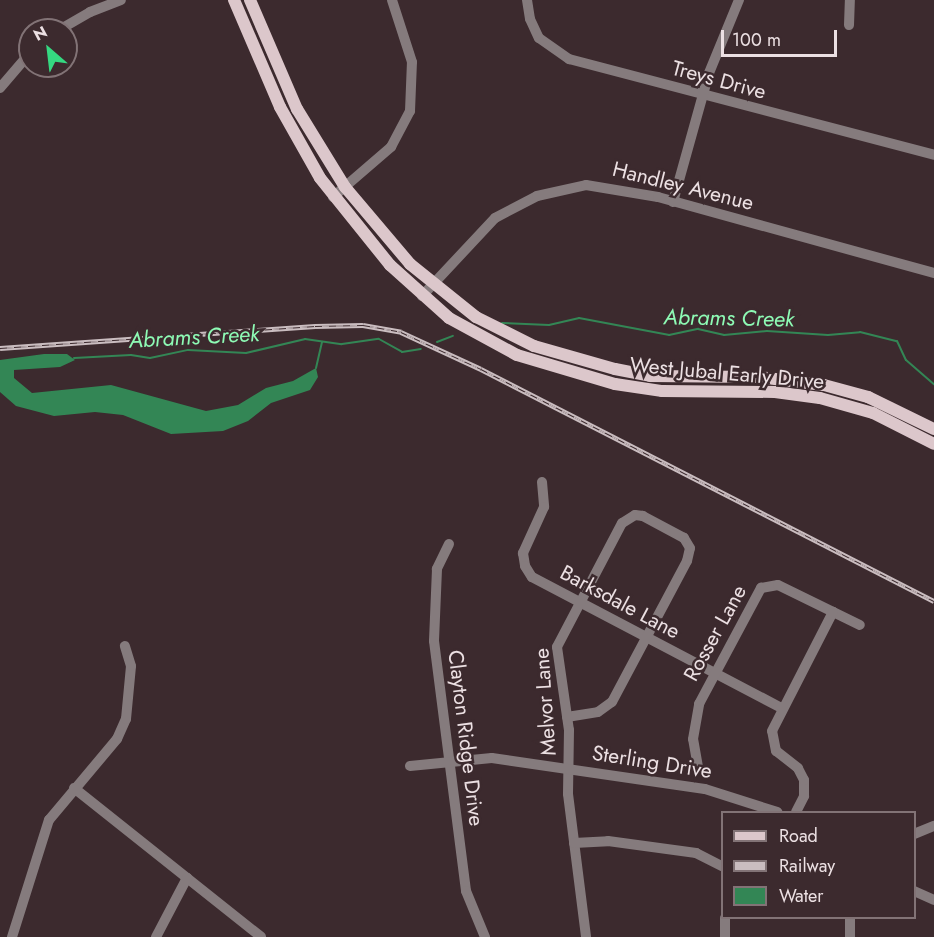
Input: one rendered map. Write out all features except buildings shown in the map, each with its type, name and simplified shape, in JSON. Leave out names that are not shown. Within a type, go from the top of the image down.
[{"type":"main road","name":"West Jubal Early Drive","points":[[234,0],[288,125],[333,197],[378,252],[422,296],[485,340],[550,366],[644,389],[775,392],[820,398],[873,413],[934,444]]},
{"type":"main road","name":"West Jubal Early Drive","points":[[250,0],[297,109],[345,187],[382,235],[431,284],[483,322],[548,350],[644,375],[759,377],[824,385],[877,401],[934,429]]},
{"type":"street","points":[[78,21],[121,0]]},
{"type":"street","points":[[333,197],[391,147],[410,111],[412,62],[392,0]]},
{"type":"street","name":"Treys Drive","points":[[527,0],[532,27],[554,52],[584,64],[934,155]]},
{"type":"street","points":[[673,202],[702,95],[739,0]]},
{"type":"street","points":[[849,25],[850,0]]},
{"type":"street","points":[[0,88],[18,67]]},
{"type":"street","name":"Handley Avenue","points":[[422,296],[482,228],[509,208],[537,196],[569,187],[603,186],[673,202],[934,272]]},
{"type":"street","name":"Barksdale Lane","points":[[542,482],[544,507],[525,542],[524,562],[537,581],[782,708]]},
{"type":"street","name":"Melvor Lane","points":[[567,717],[598,712],[610,705],[690,554],[687,540],[637,515],[625,520],[557,647],[567,717],[568,769],[574,843],[586,937]]},
{"type":"street","name":"Clayton Ridge Drive","points":[[449,544],[437,569],[434,620],[448,761],[466,891],[485,937]]},
{"type":"street","name":"Rosser Lane","points":[[698,767],[693,748],[694,721],[715,672],[755,594],[764,586],[778,585],[860,625]]},
{"type":"street","points":[[797,811],[804,796],[804,780],[798,768],[776,751],[771,738],[782,708],[832,612]]},
{"type":"street","points":[[12,937],[39,842],[58,805],[117,739],[126,719],[131,666],[125,646]]},
{"type":"street","name":"Sterling Drive","points":[[410,766],[492,758],[705,789],[771,811]]},
{"type":"street","points":[[74,788],[261,937]]},
{"type":"street","points":[[916,834],[934,826]]},
{"type":"street","points":[[574,843],[608,841],[696,853],[710,856],[721,864]]},
{"type":"street","points":[[156,937],[187,878]]},
{"type":"street","points":[[916,891],[934,900]]},
{"type":"street","points":[[725,919],[725,937]]},
{"type":"street","points":[[850,919],[850,937]]},
{"type":"water","points":[[44,354],[67,354],[75,360],[60,367],[14,370],[14,378],[32,393],[111,385],[206,411],[238,405],[266,388],[293,381],[316,368],[318,377],[310,390],[271,403],[248,421],[223,431],[171,434],[123,415],[95,412],[54,416],[16,406],[0,392],[0,360]]},
{"type":"waterway","name":"Abrams Creek","points":[[502,323],[549,325],[579,318],[669,335],[698,329],[724,335],[767,331],[828,335],[860,332],[897,341],[906,360],[934,384]]},
{"type":"waterway","name":"Abrams Creek","points":[[437,342],[453,336]]},
{"type":"waterway","name":"Abrams Creek","points":[[74,358],[131,355],[150,358],[188,350],[246,353],[305,339],[342,344],[379,339],[402,352],[421,349]]},
{"type":"waterway","points":[[316,368],[322,342]]},
{"type":"railway","points":[[0,348],[315,326],[363,325],[401,332],[481,369],[934,601]]}]
